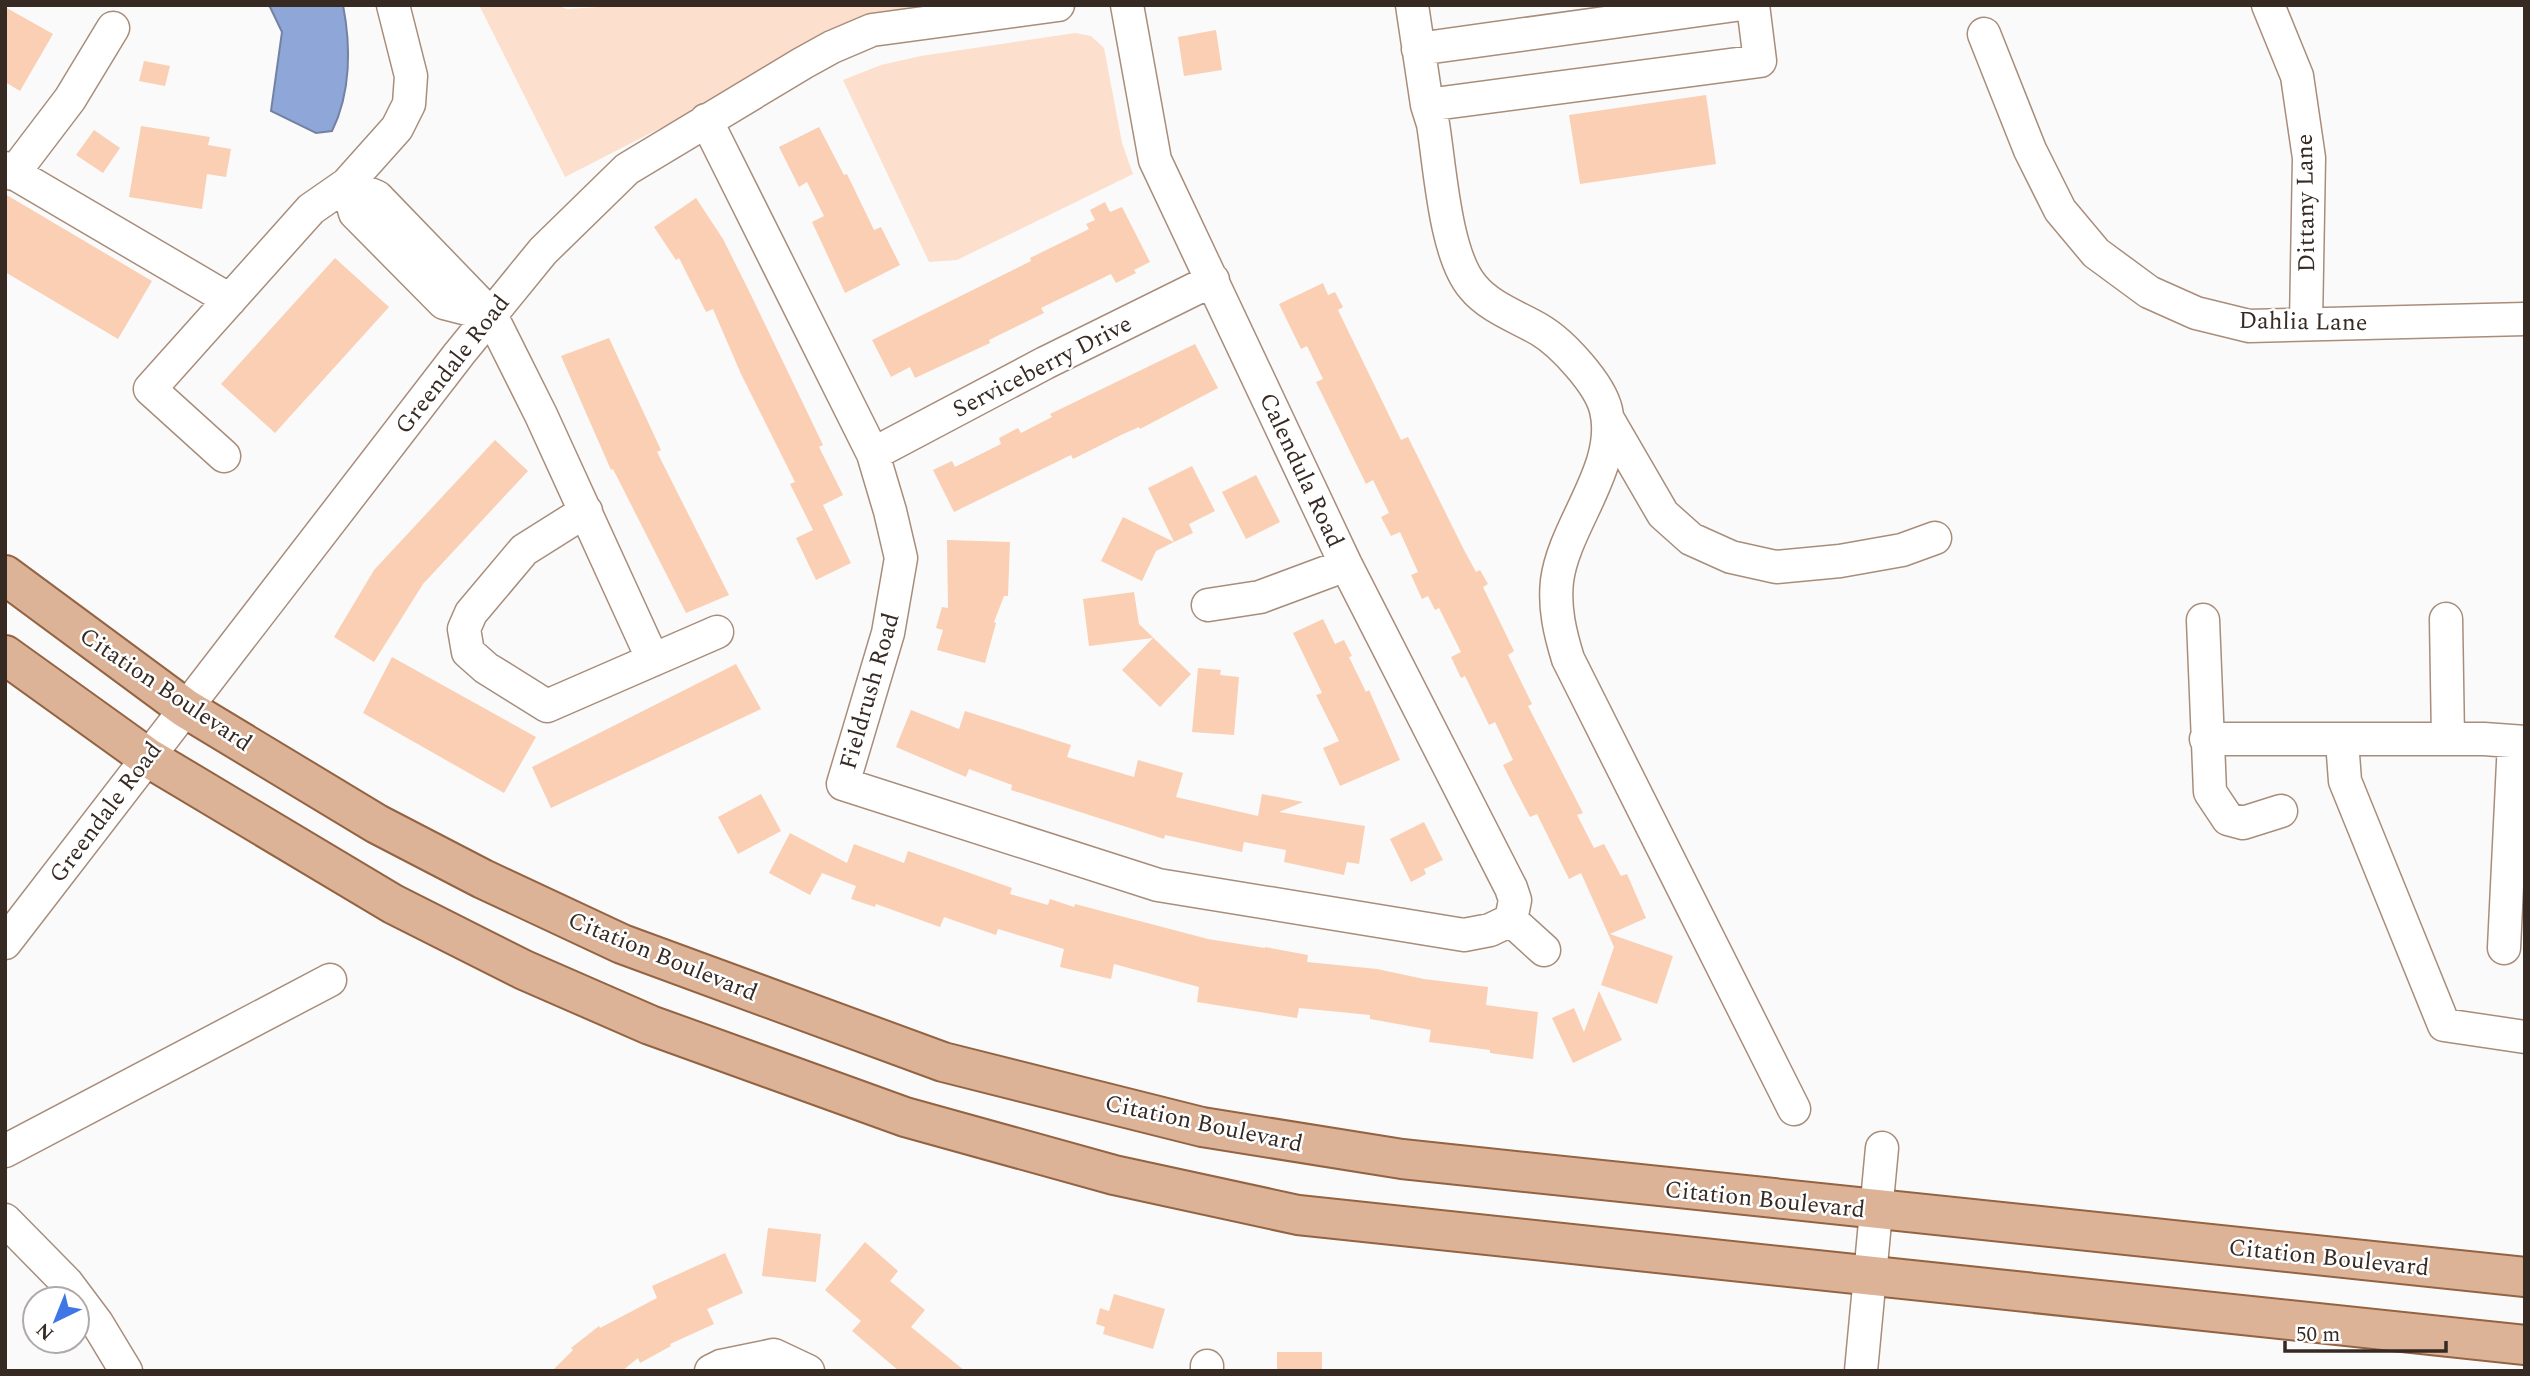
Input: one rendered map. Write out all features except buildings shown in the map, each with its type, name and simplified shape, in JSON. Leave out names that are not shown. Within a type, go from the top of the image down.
[{"type":"main road","name":"Citation Boulevard","points":[[5,575],[185,708],[377,824],[495,885],[622,944],[943,1062],[1202,1127],[1375,1155],[1876,1211],[2525,1277]]},
{"type":"main road","points":[[5,655],[147,757],[393,904],[524,970],[650,1025],[905,1117],[1114,1175],[1298,1215],[2525,1345]]},
{"type":"street","points":[[224,456],[150,388],[311,209],[347,184],[397,128],[409,104],[411,76],[393,5]]},
{"type":"street","name":"Greendale Road","points":[[5,943],[491,315],[543,251],[627,169],[813,57],[872,30],[1058,5]]},
{"type":"street","name":"Calendula Road","points":[[1126,5],[1155,160],[1346,565],[1511,888],[1515,900],[1511,920]]},
{"type":"street","points":[[1412,5],[1453,248],[1461,269],[1473,288],[1497,307],[1543,331],[1581,366],[1606,406],[1608,439],[1600,471],[1574,528],[1557,579],[1558,627],[1567,659],[1794,1109]]},
{"type":"street","points":[[1419,49],[1735,5]]},
{"type":"street","points":[[1427,105],[1760,61],[1753,5]]},
{"type":"street","name":"Dittany Lane","points":[[2268,5],[2297,76],[2309,158],[2306,323]]},
{"type":"street","points":[[113,27],[70,99],[9,171],[230,300]]},
{"type":"street","name":"Dahlia Lane","points":[[1984,34],[2030,150],[2060,210],[2096,253],[2149,292],[2196,313],[2249,326],[2525,319]]},
{"type":"street","name":"Fieldrush Road","points":[[706,120],[873,454],[901,558],[888,633],[843,784],[1158,885],[1464,934],[1490,930],[1511,920]]},
{"type":"street","points":[[347,184],[377,197],[491,315],[541,415],[653,660]]},
{"type":"street","name":"Serviceberry Drive","points":[[873,454],[1045,363],[1213,280]]},
{"type":"street","points":[[1609,421],[1663,514],[1691,539],[1731,557],[1776,567],[1840,561],[1902,550],[1935,538]]},
{"type":"street","points":[[586,511],[524,550],[471,613],[464,629],[468,652],[486,668],[547,706],[717,632]]},
{"type":"street","points":[[1208,605],[1260,597],[1346,565]]},
{"type":"street","points":[[2446,619],[2448,739]]},
{"type":"street","points":[[2203,620],[2210,792],[2228,820],[2243,824],[2281,811]]},
{"type":"street","points":[[2206,739],[2448,739],[2519,742],[2517,818],[2504,948]]},
{"type":"street","points":[[2342,741],[2345,780],[2444,1025],[2525,1037]]},
{"type":"street","points":[[1511,920],[1544,950]]},
{"type":"street","points":[[5,1151],[330,980]]},
{"type":"street","points":[[1861,1371],[1882,1148]]},
{"type":"street","points":[[5,1220],[67,1283],[97,1323],[126,1371]]},
{"type":"street","points":[[711,1371],[720,1366],[774,1355],[808,1371]]},
{"type":"shaded area","points":[[479,5],[556,5],[567,9],[630,5],[926,5],[871,20],[565,177]]},
{"type":"shaded area","points":[[1075,33],[1091,36],[1104,48],[1122,143],[1133,174],[957,260],[929,262],[843,80],[881,65],[921,56]]},
{"type":"water","points":[[267,5],[343,5],[348,69],[343,101],[332,131],[316,133],[271,111],[282,32]]}]
